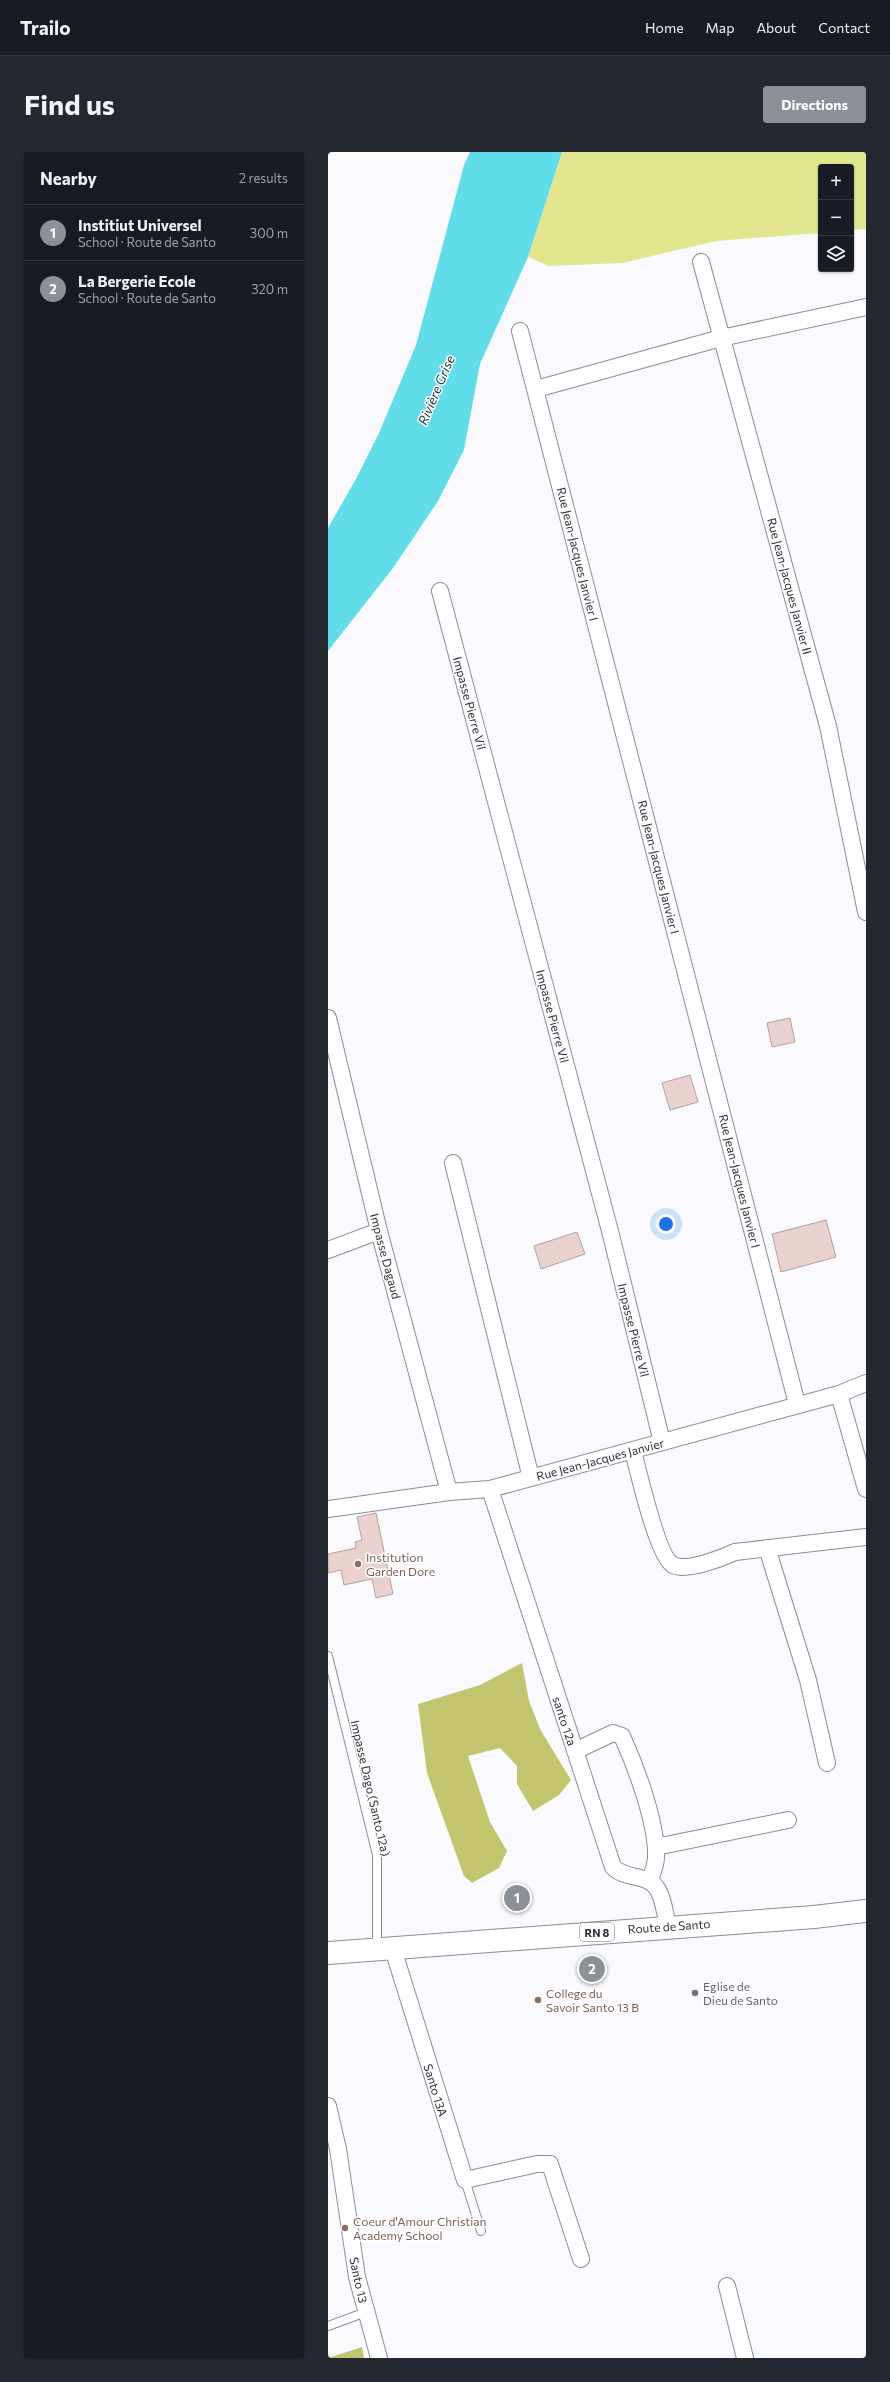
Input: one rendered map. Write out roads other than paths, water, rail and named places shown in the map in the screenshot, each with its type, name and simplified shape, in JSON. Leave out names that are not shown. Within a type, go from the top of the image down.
[{"type":"main road","name":"Route de Santo","points":[[328,1953],[385,1950],[668,1926],[814,1917],[866,1911]]},
{"type":"street","name":"Rue Jean-Jacques Janvier II","points":[[701,262],[828,726],[866,912]]},
{"type":"street","points":[[536,389],[721,338],[866,307]]},
{"type":"street","name":"Rue Jean-Jacques Janvier I","points":[[520,331],[797,1404]]},
{"type":"street","name":"Impasse Pierre Vil","points":[[440,591],[608,1223],[662,1442]]},
{"type":"street","name":"Impasse Dagaud","points":[[328,1018],[378,1231],[449,1492]]},
{"type":"street","points":[[453,1163],[531,1478]]},
{"type":"street","points":[[328,1250],[378,1231]]},
{"type":"street","name":"Rue Jean-Jacques Janvier","points":[[328,1509],[449,1492],[490,1489],[838,1394],[866,1383]]},
{"type":"street","points":[[838,1394],[866,1489]]},
{"type":"street","points":[[633,1451],[657,1536],[665,1557],[673,1565],[684,1567],[716,1561],[735,1552],[866,1537]]},
{"type":"street","name":"santo 12a","points":[[490,1489],[613,1867],[618,1873],[650,1881]]},
{"type":"street","points":[[767,1548],[808,1680],[827,1763]]},
{"type":"street","points":[[575,1751],[613,1733],[622,1736],[637,1775],[653,1830],[656,1847],[656,1859],[650,1881],[658,1890],[668,1926]]},
{"type":"street","points":[[656,1847],[788,1820]]},
{"type":"street","name":"Santo 13A","points":[[385,1950],[435,2090],[465,2180]]},
{"type":"street","name":"Santo 13","points":[[328,2106],[338,2149],[357,2277],[379,2358]]},
{"type":"street","points":[[465,2180],[537,2164],[550,2164],[581,2258]]},
{"type":"street","points":[[727,2286],[745,2358]]},
{"type":"lane","name":"Impasse Dago (Santo 12a)","points":[[328,1656],[377,1856],[385,1950]]},
{"type":"lane","name":"Santo 13A","points":[[465,2180],[482,2231]]},
{"type":"lane","points":[[328,2326],[366,2312]]},
{"type":"water","name":"Rivière Grise","points":[[470,152],[562,152],[528,257],[480,364],[464,450],[438,501],[393,568],[328,651],[328,528],[357,477],[379,433],[416,345],[464,165]]},
{"type":"place","name":"Institution Garden Dore","points":[[358,1564]]},
{"type":"place","name":"Institiut Universel","points":[[517,1898]]},
{"type":"place","name":"La Bergerie Ecole","points":[[592,1969]]},
{"type":"place","name":"Eglise de Dieu de Santo","points":[[695,1993]]},
{"type":"place","name":"College du Savoir Santo 13 B","points":[[538,2000]]},
{"type":"place","name":"Coeur d'Amour Christian Academy School","points":[[345,2228]]}]
